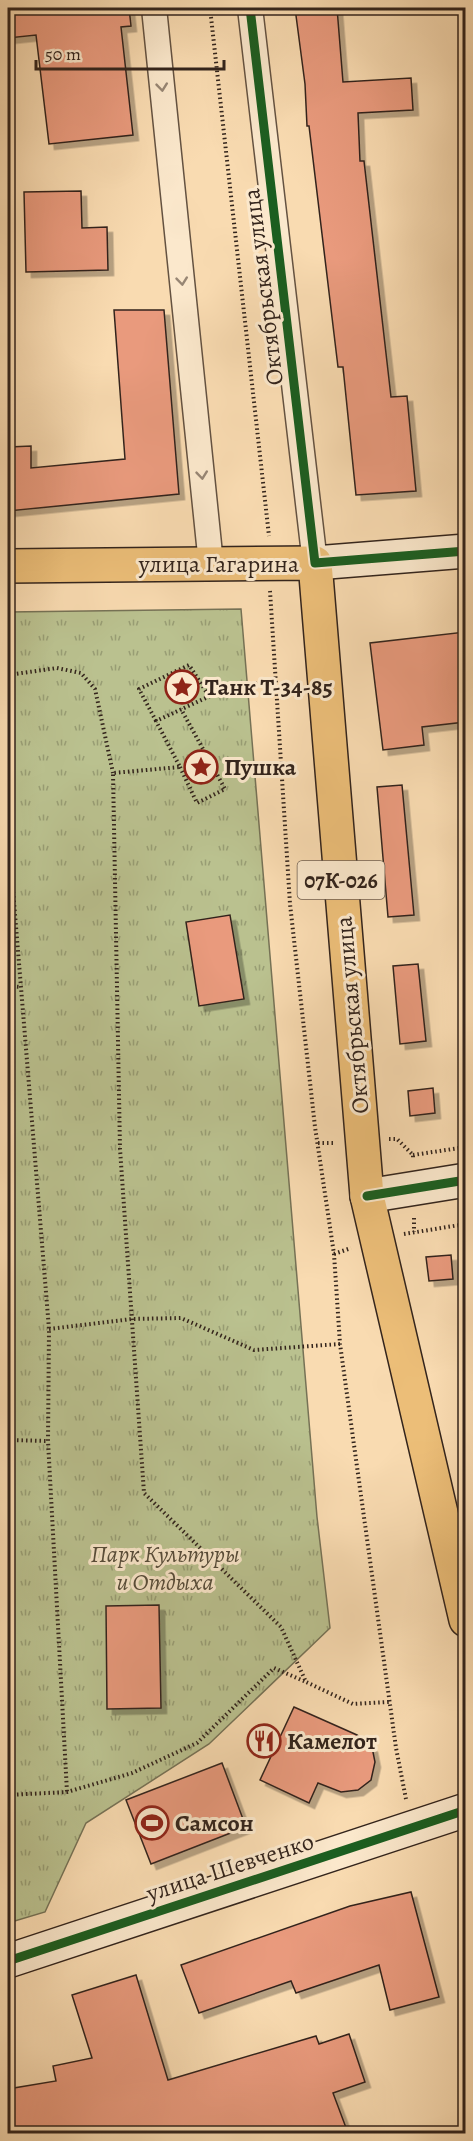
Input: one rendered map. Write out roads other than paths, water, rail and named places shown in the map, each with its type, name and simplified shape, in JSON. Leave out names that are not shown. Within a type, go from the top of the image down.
[{"type":"main road","name":"улица Гагарина","points":[[8,566],[315,563]]},
{"type":"main road","name":"Октябрьская улица","points":[[315,563],[367,1196],[457,1556],[465,1620]]},
{"type":"street","points":[[154,8],[211,564]]},
{"type":"street","name":"Октябрьская улица","points":[[250,8],[315,563]]},
{"type":"street","name":"улица Гагарина","points":[[315,563],[465,551]]},
{"type":"street","points":[[367,1196],[465,1180]]},
{"type":"street","name":"улица Шевченко","points":[[8,1961],[465,1810]]},
{"type":"place","name":"Танк Т-34-85","points":[[182,687]]},
{"type":"place","name":"Пушка","points":[[201,767]]},
{"type":"place","name":"Камелот","points":[[264,1741]]},
{"type":"place","name":"Самсон","points":[[152,1823]]},
{"type":"park label","name":"Парк Культуры и Отдыха","points":[[165,1568]]}]
